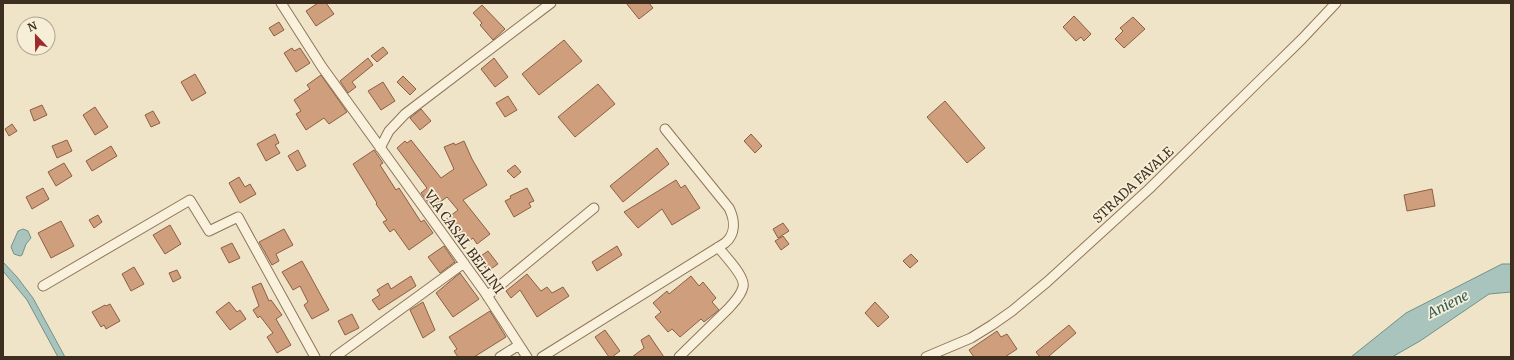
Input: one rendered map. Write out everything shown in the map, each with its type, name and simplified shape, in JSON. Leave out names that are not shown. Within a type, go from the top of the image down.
[{"type":"street","name":"VIA CASAL BELLINI","points":[[281,3],[322,67],[464,263],[527,357]]},
{"type":"street","points":[[379,146],[389,130],[401,117],[552,3]]},
{"type":"street","name":"STRADA FAVALE","points":[[926,357],[964,341],[986,329],[1012,311],[1047,282],[1149,189],[1302,39],[1336,3]]},
{"type":"street","points":[[542,357],[718,247],[727,241],[731,235],[734,224],[731,212],[726,203],[665,129]]},
{"type":"street","points":[[43,286],[190,200],[209,231],[238,217],[315,357]]},
{"type":"street","points":[[487,296],[594,208]]},
{"type":"street","points":[[679,357],[729,308],[743,289],[744,283],[741,276],[718,247]]},
{"type":"street","points":[[335,357],[464,263]]},
{"type":"street","points":[[500,357],[519,345]]},
{"type":"water","points":[[23,229],[28,231],[31,238],[20,256],[14,254],[11,247],[18,231]]},
{"type":"water","points":[[3,262],[33,298],[65,357],[58,357],[27,300],[3,271]]},
{"type":"water","name":"Aniene","points":[[1502,264],[1511,264],[1511,292],[1489,294],[1420,341],[1392,357],[1351,357],[1406,313]]},
{"type":"building","points":[[318,3],[326,3],[334,14],[316,26],[306,11]]},
{"type":"building","points":[[626,3],[649,3],[653,8],[639,19]]},
{"type":"building","points":[[482,5],[505,29],[493,40],[480,25],[482,23],[473,13]]},
{"type":"building","points":[[1074,16],[1091,34],[1084,41],[1081,37],[1076,41],[1063,27]]},
{"type":"building","points":[[1133,17],[1145,29],[1124,48],[1115,39],[1123,31],[1120,28]]},
{"type":"building","points":[[279,22],[284,30],[274,36],[269,28]]},
{"type":"building","points":[[564,40],[582,61],[539,95],[522,74]]},
{"type":"building","points":[[383,47],[388,53],[377,62],[371,56]]},
{"type":"building","points":[[292,48],[294,51],[300,48],[310,63],[296,72],[284,53]]},
{"type":"building","points":[[368,58],[373,65],[352,82],[356,87],[348,93],[340,81]]},
{"type":"building","points":[[494,58],[508,77],[495,87],[481,69]]},
{"type":"building","points":[[195,74],[206,93],[192,101],[181,82]]},
{"type":"building","points":[[321,75],[347,112],[329,124],[324,118],[306,130],[296,114],[301,111],[294,100],[310,89],[307,85]]},
{"type":"building","points":[[403,76],[416,89],[410,95],[397,82]]},
{"type":"building","points":[[383,82],[395,101],[381,110],[368,91]]},
{"type":"building","points":[[598,84],[615,104],[575,137],[558,117]]},
{"type":"building","points":[[508,96],[517,110],[505,117],[496,103]]},
{"type":"building","points":[[945,101],[985,148],[967,163],[927,117]]},
{"type":"building","points":[[42,105],[47,115],[34,121],[30,110]]},
{"type":"building","points":[[95,107],[108,127],[95,135],[83,115]]},
{"type":"building","points":[[421,109],[431,121],[420,130],[410,118]]},
{"type":"building","points":[[153,111],[160,123],[151,127],[145,115]]},
{"type":"building","points":[[12,124],[17,131],[9,136],[5,129]]},
{"type":"building","points":[[275,134],[279,143],[275,145],[280,153],[266,161],[257,144]]},
{"type":"building","points":[[751,134],[762,146],[755,153],[744,141]]},
{"type":"building","points":[[67,140],[72,151],[57,158],[52,146]]},
{"type":"building","points":[[411,140],[441,178],[454,169],[444,147],[454,143],[455,145],[464,141],[472,159],[487,185],[463,200],[490,234],[477,244],[473,238],[465,244],[445,220],[458,210],[447,197],[432,208],[421,193],[427,188],[397,148],[405,141],[407,143]]},
{"type":"building","points":[[111,146],[117,156],[92,171],[86,161]]},
{"type":"building","points":[[657,148],[669,164],[623,202],[610,186]]},
{"type":"building","points":[[298,150],[306,166],[297,171],[288,156]]},
{"type":"building","points":[[374,150],[383,163],[380,165],[396,190],[399,188],[421,222],[424,220],[433,233],[409,250],[394,229],[390,232],[383,222],[387,220],[353,164]]},
{"type":"building","points":[[64,163],[72,176],[56,186],[48,172]]},
{"type":"building","points":[[515,165],[521,172],[514,178],[507,171]]},
{"type":"building","points":[[239,177],[245,187],[250,184],[256,194],[240,203],[229,183]]},
{"type":"building","points":[[676,180],[681,188],[685,185],[700,208],[672,225],[662,209],[638,228],[624,212]]},
{"type":"building","points":[[43,188],[49,199],[32,209],[26,197]]},
{"type":"building","points":[[527,188],[534,201],[529,203],[531,207],[514,217],[505,201],[511,198],[510,196]]},
{"type":"building","points":[[1432,189],[1435,206],[1407,211],[1404,195]]},
{"type":"building","points":[[98,215],[102,222],[94,228],[89,220]]},
{"type":"building","points":[[61,221],[74,246],[51,258],[38,233]]},
{"type":"building","points":[[783,223],[789,231],[778,238],[773,229]]},
{"type":"building","points":[[170,225],[181,244],[165,254],[153,235]]},
{"type":"building","points":[[284,229],[293,245],[276,254],[279,261],[272,265],[259,242]]},
{"type":"building","points":[[783,236],[789,244],[781,250],[775,241]]},
{"type":"building","points":[[232,243],[240,258],[229,263],[221,248]]},
{"type":"building","points":[[444,246],[455,262],[440,273],[428,257]]},
{"type":"building","points":[[617,246],[622,255],[597,271],[592,262]]},
{"type":"building","points":[[488,251],[498,264],[488,271],[478,258]]},
{"type":"building","points":[[911,254],[918,261],[910,268],[903,261]]},
{"type":"building","points":[[302,261],[329,310],[312,319],[304,305],[308,302],[300,286],[293,290],[282,272]]},
{"type":"building","points":[[134,267],[144,284],[131,291],[122,274]]},
{"type":"building","points":[[177,270],[181,278],[173,282],[169,273]]},
{"type":"building","points":[[460,273],[479,299],[453,317],[436,293]]},
{"type":"building","points":[[527,274],[541,291],[547,287],[552,293],[563,287],[569,296],[537,317],[520,290],[511,298],[506,291]]},
{"type":"building","points":[[411,276],[416,286],[379,310],[372,300],[380,295],[377,290],[388,283],[391,289]]},
{"type":"building","points":[[691,276],[699,286],[703,282],[716,298],[712,302],[719,310],[704,322],[701,319],[680,337],[672,329],[668,332],[655,317],[661,312],[653,303],[667,291],[669,294]]},
{"type":"building","points":[[261,283],[269,301],[271,300],[282,315],[276,319],[291,345],[277,353],[267,337],[273,333],[260,316],[258,318],[253,310],[259,306],[252,287]]},
{"type":"building","points":[[229,302],[237,312],[240,310],[246,319],[230,330],[216,312]]},
{"type":"building","points":[[423,302],[435,330],[423,338],[410,310]]},
{"type":"building","points":[[875,302],[889,317],[878,327],[865,313]]},
{"type":"building","points":[[110,304],[120,321],[106,329],[104,325],[101,327],[92,312]]},
{"type":"building","points":[[490,311],[506,337],[474,357],[458,357],[454,351],[457,349],[449,337]]},
{"type":"building","points":[[352,314],[359,328],[345,335],[338,321]]},
{"type":"building","points":[[1069,325],[1076,333],[1048,357],[1040,357],[1036,352]]},
{"type":"building","points":[[605,330],[620,351],[612,357],[609,357],[595,337]]},
{"type":"building","points":[[997,331],[1001,337],[1007,334],[1017,349],[1005,357],[974,357],[969,350]]},
{"type":"building","points":[[649,335],[664,357],[632,357],[644,348],[641,340]]}]
